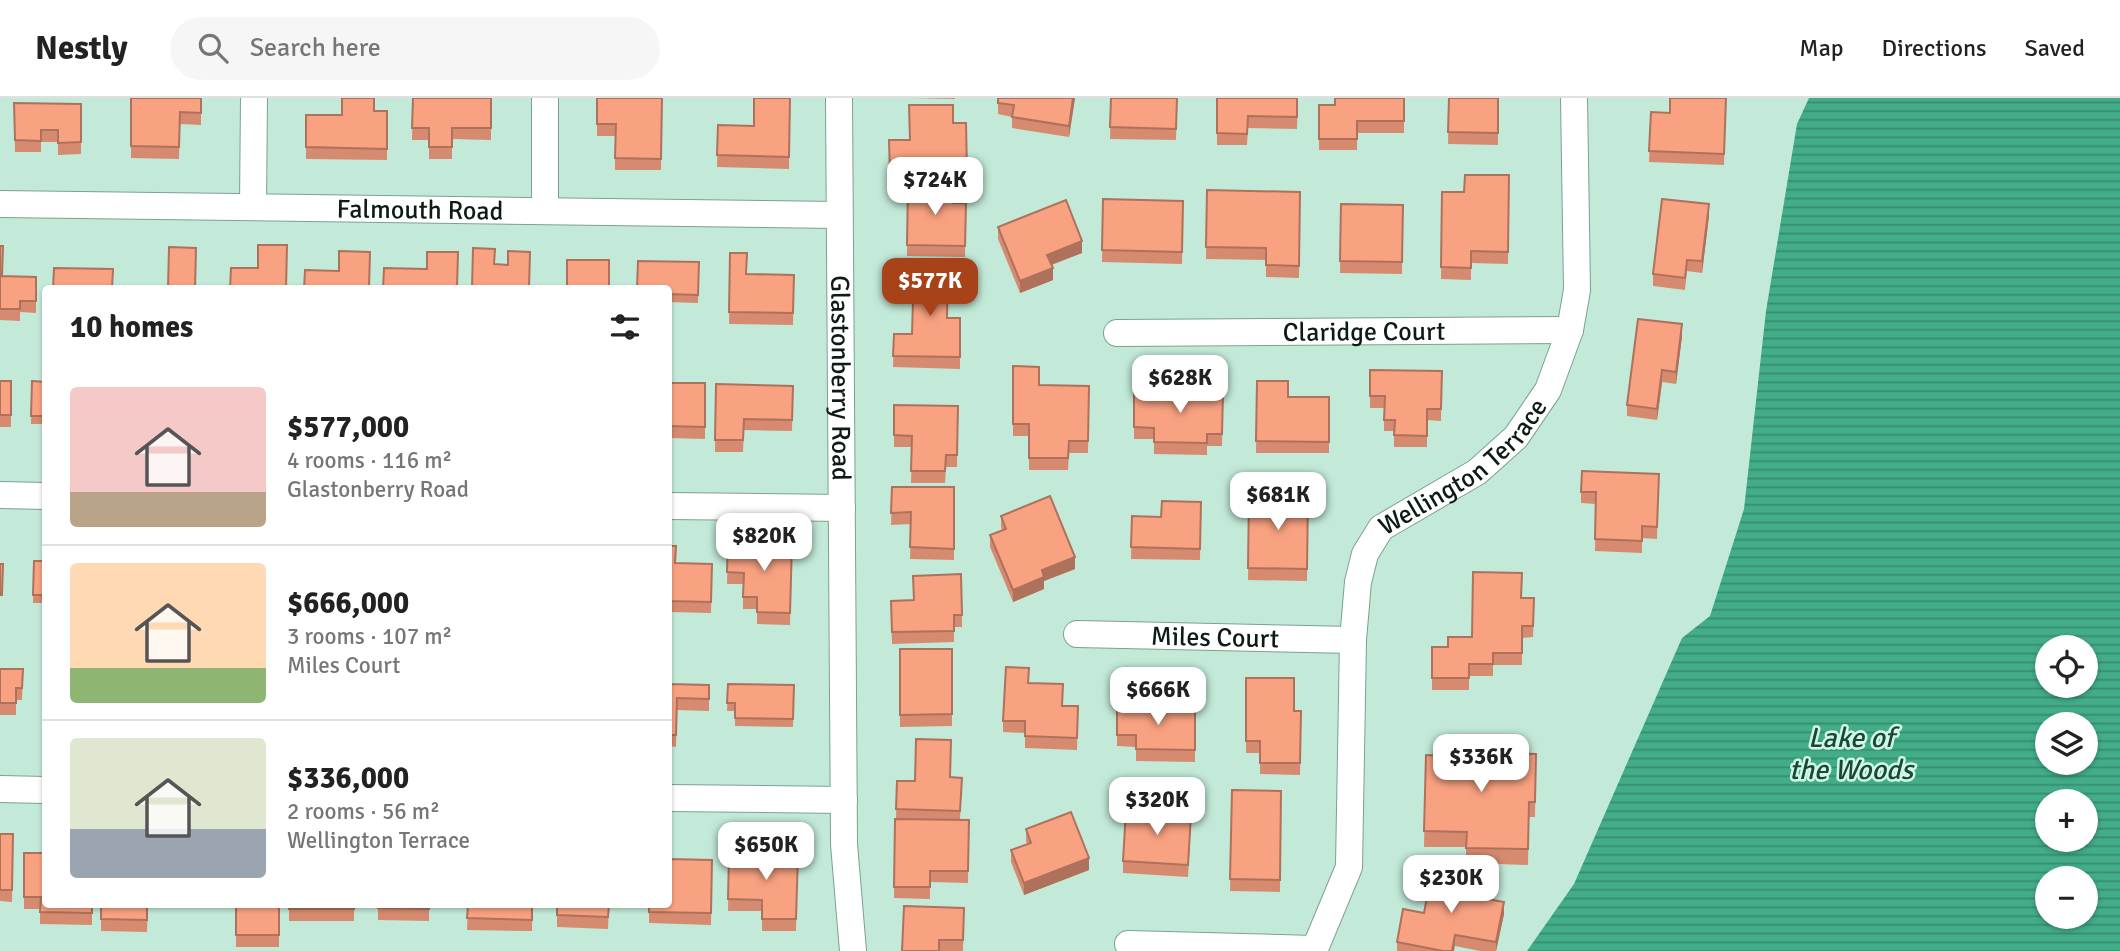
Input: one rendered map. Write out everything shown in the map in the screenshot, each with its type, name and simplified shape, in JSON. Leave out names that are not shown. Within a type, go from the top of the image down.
[{"type":"street","points":[[254,98],[254,207]]},
{"type":"street","points":[[545,98],[545,211]]},
{"type":"street","name":"Glastonberry Road","points":[[839,98],[844,800],[853,951]]},
{"type":"street","name":"Wellington Terrace","points":[[1314,950],[1349,867],[1353,640],[1358,582],[1364,554],[1381,528],[1477,472],[1516,437],[1548,390],[1570,330],[1577,290],[1574,98]]},
{"type":"street","name":"Falmouth Road","points":[[0,204],[838,215]]},
{"type":"street","name":"Claridge Court","points":[[1117,333],[1570,330]]},
{"type":"street","points":[[0,495],[42,496]]},
{"type":"street","points":[[672,506],[842,509]]},
{"type":"street","name":"Miles Court","points":[[1077,634],[1353,640]]},
{"type":"street","points":[[0,789],[42,790]]},
{"type":"street","points":[[672,798],[844,800]]},
{"type":"street","points":[[1128,944],[1314,950]]},
{"type":"water","name":"Lake of the Woods","points":[[1809,98],[2120,98],[2120,951],[1527,951],[1574,884],[1682,638],[1710,616],[1744,509],[1766,311],[1797,124]]},
{"type":"building","points":[[131,98],[201,98],[201,113],[180,112],[179,147],[131,146]]},
{"type":"building","points":[[342,98],[374,98],[374,111],[387,111],[387,149],[306,147],[306,115],[342,115]]},
{"type":"building","points":[[413,98],[491,98],[491,128],[452,128],[452,147],[429,147],[429,128],[412,128]]},
{"type":"building","points":[[597,98],[662,98],[661,159],[615,158],[616,124],[597,124]]},
{"type":"building","points":[[754,98],[790,98],[789,157],[717,155],[718,125],[754,126]]},
{"type":"building","points":[[998,98],[1073,98],[1069,126],[1012,117],[1014,105],[998,103]]},
{"type":"building","points":[[1111,98],[1177,98],[1176,129],[1110,127]]},
{"type":"building","points":[[1217,98],[1297,98],[1297,117],[1248,116],[1247,134],[1217,133]]},
{"type":"building","points":[[1335,98],[1404,98],[1404,121],[1357,121],[1357,139],[1319,139],[1319,105],[1335,105]]},
{"type":"building","points":[[1449,98],[1498,98],[1498,133],[1448,132]]},
{"type":"building","points":[[1670,98],[1726,98],[1724,154],[1649,151],[1651,112],[1670,113]]},
{"type":"building","points":[[14,103],[81,104],[81,142],[58,143],[58,130],[41,130],[41,141],[15,140]]},
{"type":"building","points":[[909,105],[953,105],[953,123],[966,123],[967,173],[890,173],[889,140],[910,140]]},
{"type":"building","points":[[1465,175],[1509,175],[1508,252],[1471,251],[1471,268],[1441,267],[1442,192],[1464,192]]},
{"type":"building","points":[[908,185],[953,186],[953,203],[966,203],[965,246],[907,245]]},
{"type":"building","points":[[1207,190],[1300,192],[1299,266],[1266,265],[1266,248],[1206,247]]},
{"type":"building","points":[[1103,199],[1183,201],[1182,252],[1102,250]]},
{"type":"building","points":[[1662,199],[1709,204],[1702,261],[1687,260],[1685,278],[1653,274]]},
{"type":"building","points":[[1066,200],[1082,241],[1047,255],[1053,268],[1020,281],[998,227]]},
{"type":"building","points":[[1341,204],[1403,205],[1402,262],[1340,261]]},
{"type":"building","points":[[258,245],[287,245],[286,285],[230,285],[231,268],[258,268]]},
{"type":"building","points":[[0,246],[3,246],[2,276],[36,277],[36,301],[20,301],[20,309],[0,309]]},
{"type":"building","points":[[169,247],[196,248],[195,285],[168,285]]},
{"type":"building","points":[[473,248],[495,249],[494,264],[508,265],[508,251],[530,252],[529,285],[472,285]]},
{"type":"building","points":[[339,251],[370,252],[369,285],[304,285],[305,270],[339,271]]},
{"type":"building","points":[[427,252],[458,252],[457,285],[383,285],[384,268],[427,269]]},
{"type":"building","points":[[730,253],[747,253],[746,274],[794,275],[793,313],[729,312]]},
{"type":"building","points":[[567,260],[609,260],[609,285],[567,285]]},
{"type":"building","points":[[638,261],[699,262],[698,295],[672,294],[672,285],[637,285]]},
{"type":"building","points":[[914,265],[948,266],[947,318],[960,318],[960,357],[893,356],[894,334],[912,334]]},
{"type":"building","points":[[54,268],[113,269],[112,285],[53,285]]},
{"type":"building","points":[[1638,319],[1682,324],[1676,372],[1662,370],[1657,409],[1627,405]]},
{"type":"building","points":[[1013,366],[1039,367],[1039,385],[1089,386],[1088,441],[1069,441],[1068,458],[1029,458],[1029,424],[1013,424]]},
{"type":"building","points":[[1370,370],[1442,371],[1441,409],[1427,409],[1427,436],[1394,435],[1395,420],[1384,420],[1385,396],[1370,396]]},
{"type":"building","points":[[0,381],[11,381],[11,415],[0,415]]},
{"type":"building","points":[[32,381],[42,382],[42,416],[31,416]]},
{"type":"building","points":[[1257,381],[1288,381],[1288,397],[1329,397],[1329,442],[1256,441]]},
{"type":"building","points":[[672,383],[705,383],[705,427],[672,426]]},
{"type":"building","points":[[716,384],[793,386],[792,420],[744,419],[743,440],[715,440]]},
{"type":"building","points":[[1134,392],[1223,393],[1222,434],[1207,434],[1207,443],[1154,442],[1154,428],[1134,427]]},
{"type":"building","points":[[894,405],[958,406],[957,455],[946,455],[945,471],[911,471],[912,436],[894,435]]},
{"type":"building","points":[[1582,471],[1659,474],[1657,527],[1642,526],[1642,541],[1595,539],[1596,492],[1581,492]]},
{"type":"building","points":[[892,487],[954,487],[954,549],[910,547],[911,512],[891,513]]},
{"type":"building","points":[[1249,495],[1308,496],[1307,569],[1248,568]]},
{"type":"building","points":[[1050,496],[1075,557],[1042,570],[1044,577],[1013,590],[990,535],[1006,529],[1001,516]]},
{"type":"building","points":[[1162,501],[1201,502],[1200,549],[1131,547],[1132,516],[1161,517]]},
{"type":"building","points":[[728,542],[792,543],[790,613],[757,612],[757,597],[743,597],[744,573],[727,572]]},
{"type":"building","points":[[672,546],[676,546],[675,563],[712,564],[711,602],[672,601]]},
{"type":"building","points":[[34,561],[42,561],[42,595],[33,595]]},
{"type":"building","points":[[0,564],[3,564],[2,595],[0,595]]},
{"type":"building","points":[[1473,572],[1522,573],[1521,598],[1534,598],[1533,626],[1522,626],[1522,653],[1493,653],[1493,664],[1469,664],[1469,678],[1432,678],[1432,647],[1448,647],[1448,637],[1472,637]]},
{"type":"building","points":[[961,574],[962,615],[954,615],[954,631],[892,632],[891,601],[914,600],[913,576]]},
{"type":"building","points":[[900,649],[952,649],[952,714],[900,715]]},
{"type":"building","points":[[1006,667],[1029,668],[1028,683],[1063,684],[1062,706],[1078,706],[1077,738],[1025,736],[1025,721],[1003,721]]},
{"type":"building","points":[[0,669],[23,669],[22,688],[16,688],[16,703],[0,703]]},
{"type":"building","points":[[1246,678],[1294,678],[1294,711],[1301,711],[1300,763],[1260,763],[1260,741],[1246,741]]},
{"type":"building","points":[[672,684],[709,685],[709,699],[677,698],[676,735],[672,735]]},
{"type":"building","points":[[728,684],[794,685],[793,719],[735,718],[735,703],[727,703]]},
{"type":"building","points":[[1117,707],[1195,709],[1195,750],[1136,749],[1136,735],[1117,735]]},
{"type":"building","points":[[916,739],[951,740],[950,777],[962,778],[960,811],[896,809],[897,781],[915,781]]},
{"type":"building","points":[[1448,739],[1494,740],[1494,753],[1536,754],[1535,802],[1529,802],[1528,849],[1466,848],[1467,832],[1424,831],[1426,755],[1447,756]]},
{"type":"building","points":[[1232,790],[1281,791],[1280,880],[1230,879]]},
{"type":"building","points":[[1126,810],[1191,814],[1188,865],[1123,861]]},
{"type":"building","points":[[1071,812],[1089,858],[1024,883],[1011,850],[1031,843],[1026,829]]},
{"type":"building","points":[[895,819],[969,820],[968,871],[930,871],[930,887],[894,887]]},
{"type":"building","points":[[0,834],[13,834],[12,890],[0,890]]},
{"type":"building","points":[[24,853],[42,853],[42,908],[92,908],[92,913],[40,912],[41,897],[24,897]]},
{"type":"building","points":[[729,853],[798,854],[796,919],[762,919],[762,900],[728,899]]},
{"type":"building","points":[[672,859],[712,860],[711,913],[649,912],[649,908],[672,908]]},
{"type":"building","points":[[1432,870],[1480,880],[1477,897],[1504,902],[1496,942],[1455,935],[1452,951],[1443,951],[1397,942],[1403,909],[1424,913]]},
{"type":"building","points":[[904,906],[964,908],[963,940],[939,940],[939,951],[902,951]]},
{"type":"building","points":[[101,908],[147,908],[147,920],[101,919]]},
{"type":"building","points":[[236,908],[279,908],[279,935],[236,935]]},
{"type":"building","points":[[289,908],[354,908],[354,909]]},
{"type":"building","points":[[468,908],[532,908],[532,920],[467,918]]},
{"type":"building","points":[[557,908],[609,908],[608,917],[557,915]]}]
